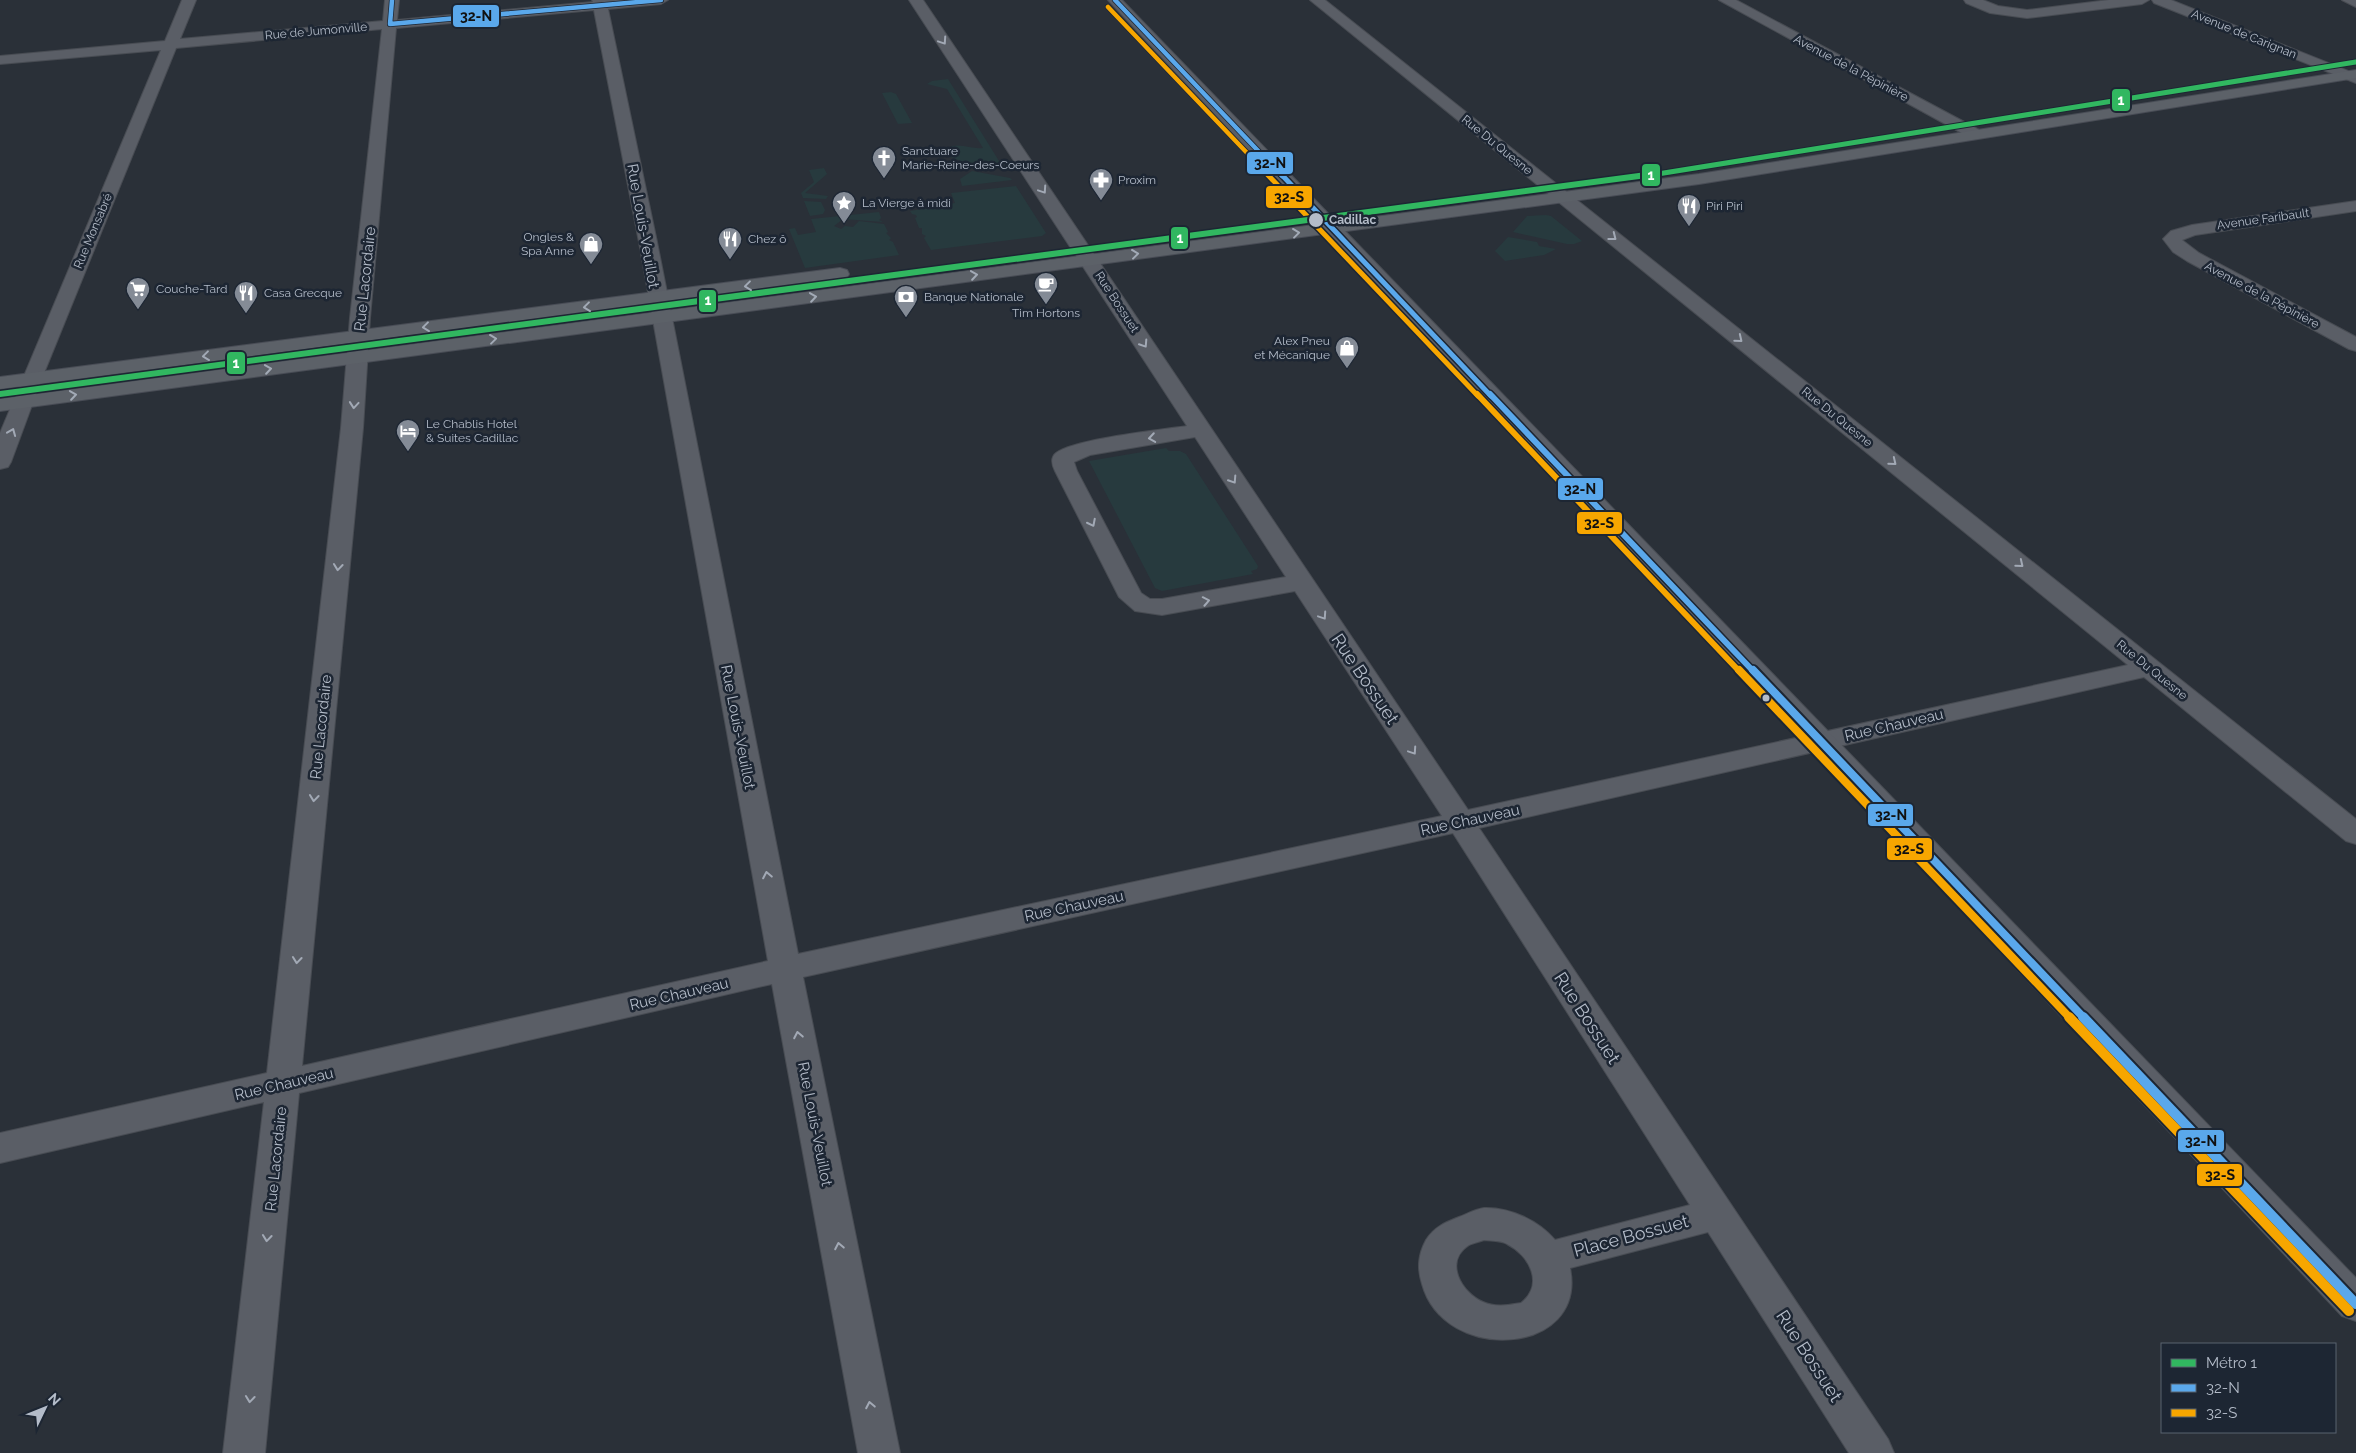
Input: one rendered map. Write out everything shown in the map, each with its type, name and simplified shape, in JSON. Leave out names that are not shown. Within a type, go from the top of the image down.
[{"type":"main road","points":[[1325,221],[1544,183],[2356,59]]},
{"type":"main road","points":[[0,382],[358,346],[1325,221],[1563,198],[1700,179],[2353,76]]},
{"type":"main road","points":[[0,405],[358,346]]},
{"type":"street","name":"Rue Monsabré","points":[[0,462],[32,378],[189,0]]},
{"type":"street","name":"Rue Lacordaire","points":[[244,1453],[284,1085],[392,0]]},
{"type":"street","name":"Rue de Jumonville","points":[[0,60],[599,3],[661,0]]},
{"type":"street","name":"Rue Bossuet","points":[[916,0],[1460,822],[1873,1453]]},
{"type":"street","points":[[1115,0],[2356,1304]]},
{"type":"street","name":"Rue Du Quesne","points":[[1317,0],[2356,834]]},
{"type":"street","name":"Avenue de la Pépinière","points":[[1726,0],[1977,135]]},
{"type":"street","points":[[1982,19],[2142,0]]},
{"type":"street","name":"Avenue de Carignan","points":[[2159,0],[2353,76]]},
{"type":"street","points":[[2349,0],[2356,3]]},
{"type":"street","name":"Rue Louis-Veuillot","points":[[599,3],[645,229],[658,308],[880,1453]]},
{"type":"street","points":[[1964,6],[2001,12],[2035,14]]},
{"type":"street","name":"Avenue Faribault","points":[[2172,239],[2177,235],[2192,230],[2356,206]]},
{"type":"street","name":"Avenue de la Pépinière","points":[[2172,239],[2179,248],[2193,257],[2356,345]]},
{"type":"street","points":[[1200,430],[1084,449],[1064,458],[1063,463],[1066,471],[1131,597],[1144,606],[1162,607],[1300,582]]},
{"type":"street","name":"Rue Chauveau","points":[[0,1148],[284,1085],[785,969],[1460,822],[2149,668]]},
{"type":"street","name":"Place Bossuet","points":[[1547,1258],[1715,1214]]},
{"type":"green space","points":[[948,79],[1004,169],[960,161],[947,155],[945,150],[954,146],[983,148],[947,89],[927,84],[932,81]]},
{"type":"green space","points":[[891,92],[896,94],[912,123],[898,124],[882,93]]},
{"type":"green space","points":[[824,168],[827,174],[805,193],[828,196],[826,199],[803,198],[801,193],[814,182],[809,170]]},
{"type":"green space","points":[[972,171],[1010,178],[1012,180],[962,186],[960,179]]},
{"type":"green space","points":[[1016,186],[1046,233],[1042,236],[931,250],[924,238],[926,236],[922,234],[922,228],[919,228],[915,218],[917,217],[916,215],[910,211],[955,203],[951,193]]},
{"type":"green space","points":[[804,201],[821,202],[825,210],[823,214],[810,216]]},
{"type":"green space","points":[[879,212],[881,218],[879,220],[883,222],[843,219],[834,226],[841,229],[845,226],[853,227],[859,221],[884,224],[888,232],[886,233],[891,238],[889,240],[893,242],[899,255],[805,268],[789,229],[795,228],[798,235],[816,232],[811,219]]},
{"type":"green space","points":[[1527,216],[1551,216],[1582,241],[1567,244],[1513,232]]},
{"type":"green space","points":[[1508,237],[1537,242],[1539,246],[1556,249],[1544,255],[1505,261],[1495,251]]},
{"type":"green space","points":[[1166,448],[1169,451],[1180,451],[1186,454],[1258,566],[1257,569],[1251,571],[1253,574],[1162,591],[1155,588],[1089,461]]},
{"type":"metro line","name":"1","points":[[0,394],[1531,192],[1741,162],[2356,62]]},
{"type":"transit line","name":"32-N","points":[[392,0],[390,24],[661,0]]},
{"type":"transit line","name":"32-N","points":[[1115,0],[2356,1304]]},
{"type":"transit line","name":"32-S","points":[[1108,7],[2349,1311]]},
{"type":"place","name":"Sanctuare Marie-Reine-des-Coeurs","points":[[884,179]]},
{"type":"place","name":"Proxim","points":[[1101,201]]},
{"type":"place","name":"Cadillac","points":[[1316,220]]},
{"type":"place","name":"La Vierge à midi","points":[[844,224]]},
{"type":"place","name":"Piri Piri","points":[[1689,227]]},
{"type":"place","name":"Chez ô","points":[[730,260]]},
{"type":"place","name":"Ongles & Spa Anne","points":[[591,265]]},
{"type":"place","name":"Tim Hortons","points":[[1046,305]]},
{"type":"place","name":"Couche-Tard","points":[[138,310]]},
{"type":"place","name":"Casa Grecque","points":[[246,314]]},
{"type":"place","name":"Banque Nationale","points":[[906,318]]},
{"type":"place","name":"Alex Pneu et Mécanique","points":[[1347,369]]},
{"type":"place","name":"Le Chablis Hotel & Suites Cadillac","points":[[408,452]]}]
